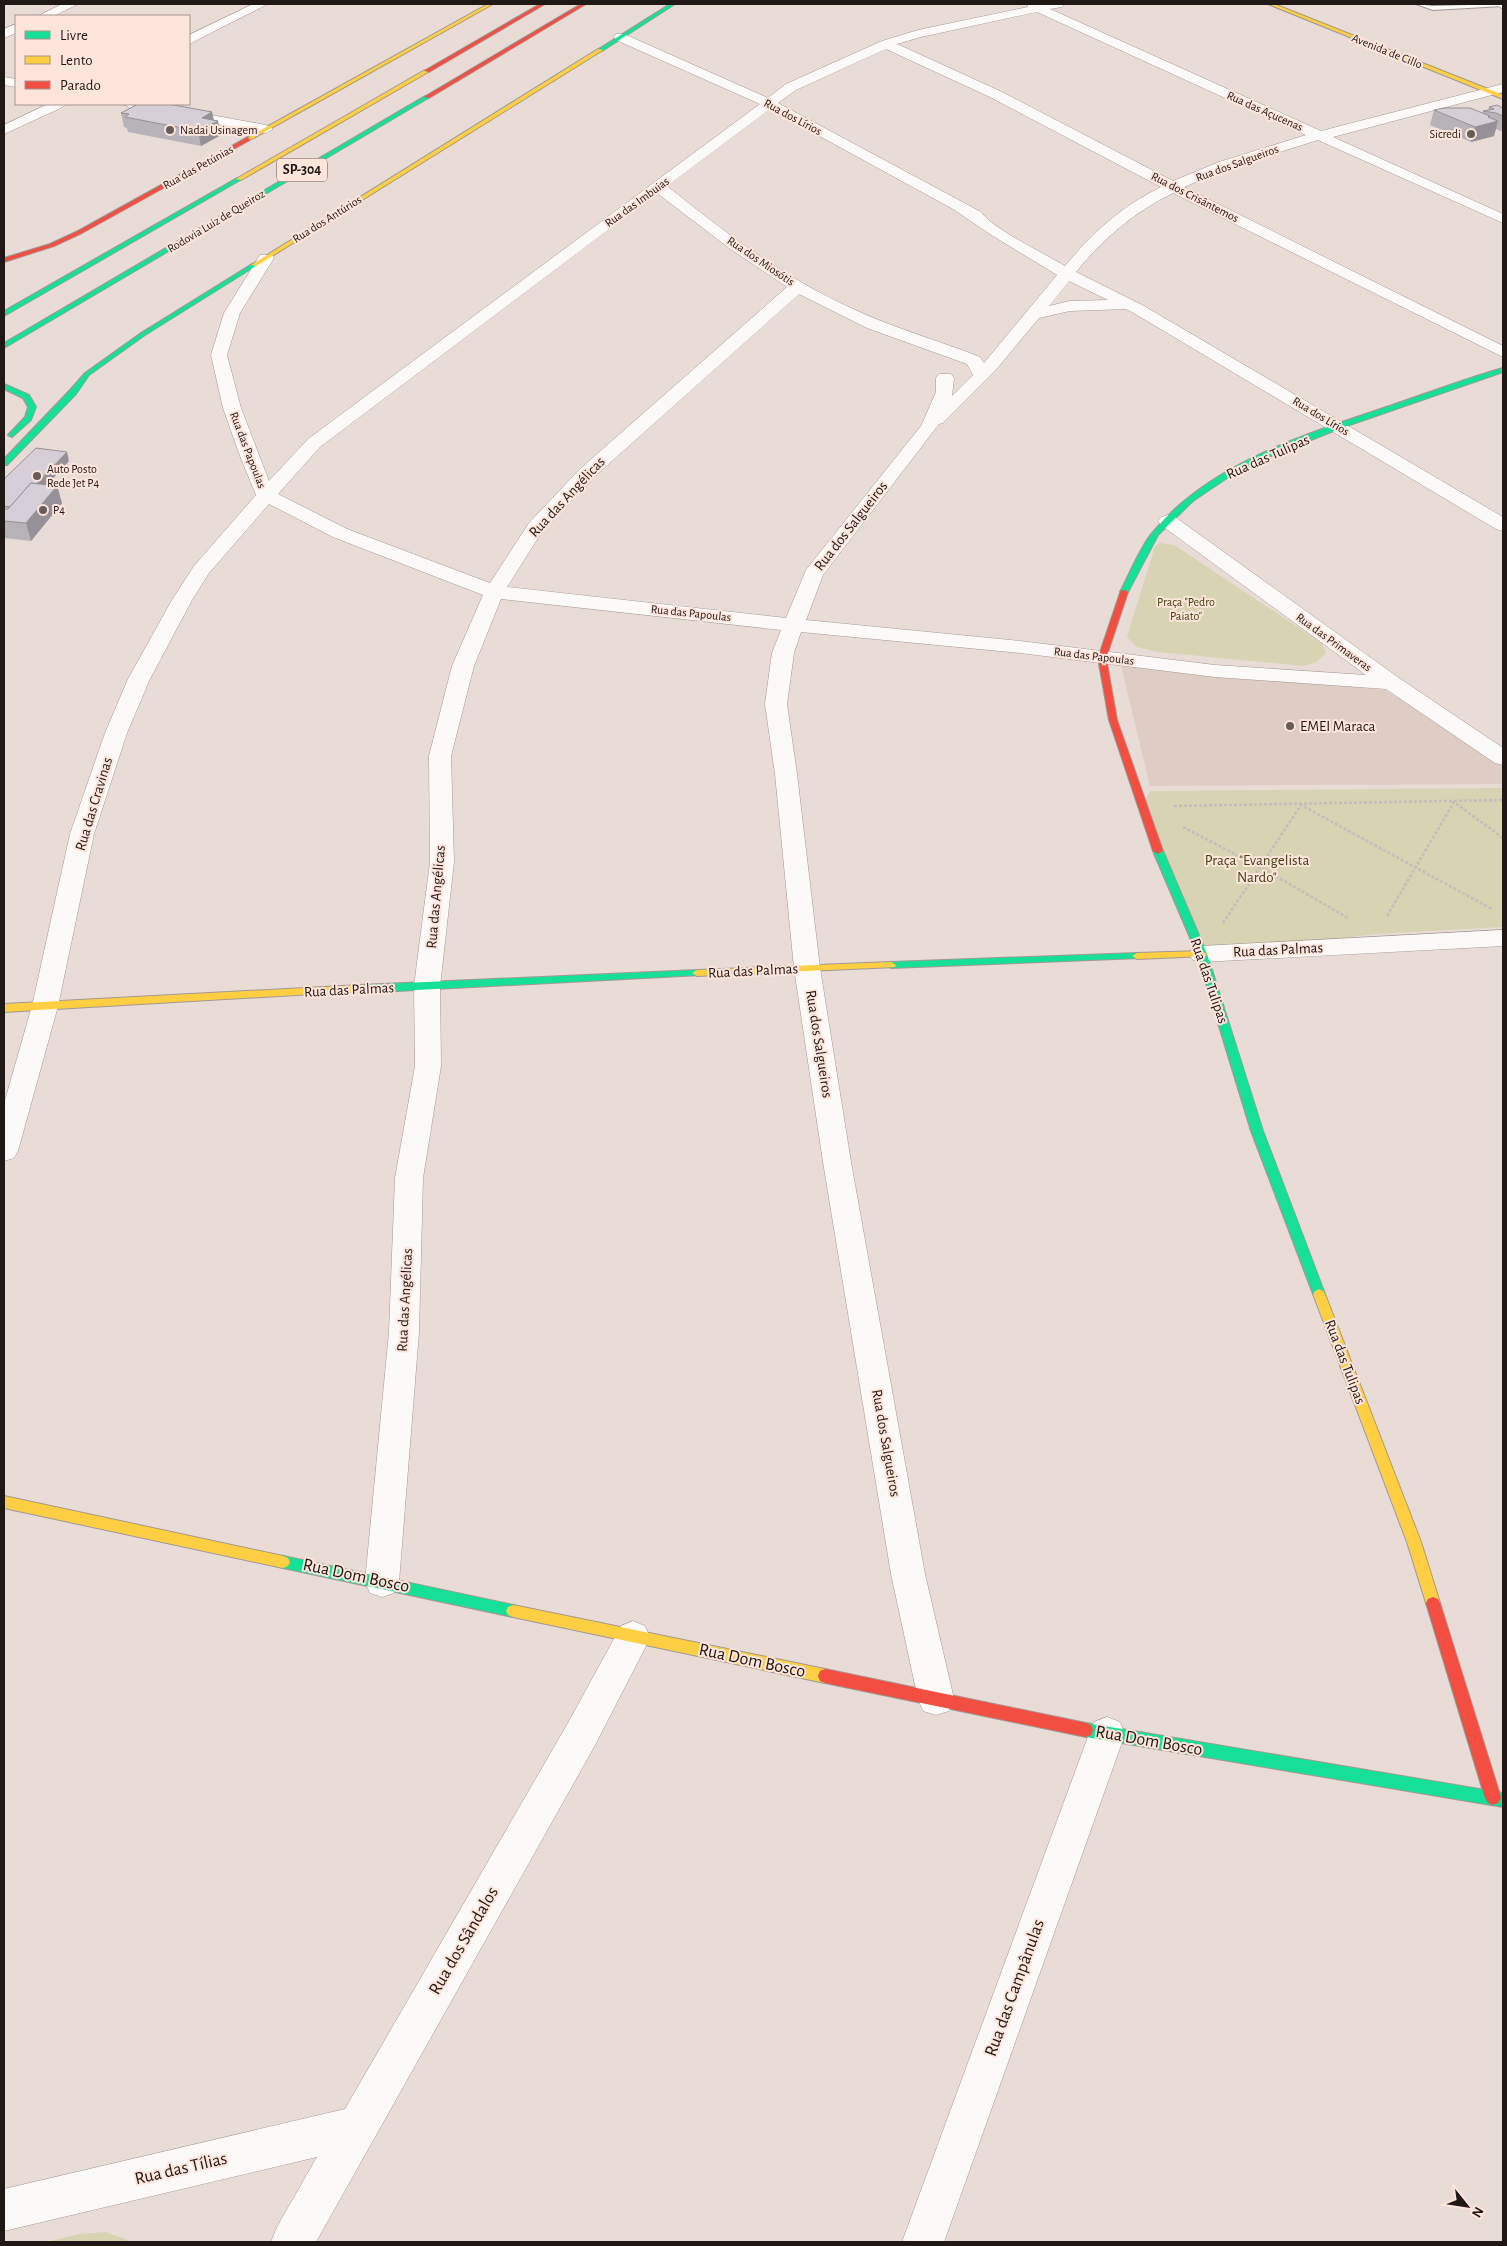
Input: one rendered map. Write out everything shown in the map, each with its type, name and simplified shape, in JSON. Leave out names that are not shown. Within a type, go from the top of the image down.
[{"type":"main road","name":"Rua das Petúnias","points":[[4,260],[52,245],[80,232],[492,4]]},
{"type":"main road","name":"Rodovia Luiz de Queiroz","points":[[4,314],[544,4]]},
{"type":"main road","name":"Rodovia Luiz de Queiroz","points":[[4,346],[584,4]]},
{"type":"main road","points":[[525,38],[592,4]]},
{"type":"main road","name":"Rua dos Antúrios","points":[[4,463],[87,374],[143,334],[673,4]]},
{"type":"main road","name":"Avenida de Cillo","points":[[1270,4],[1503,97]]},
{"type":"main road","name":"Avenida de Cillo","points":[[1293,4],[1503,87]]},
{"type":"main road","name":"Rua das Tulipas","points":[[1498,1799],[1414,1542],[1257,1131],[1202,954],[1164,870],[1113,720],[1102,658],[1124,592],[1155,534],[1190,500],[1230,472],[1338,426],[1503,370]]},
{"type":"main road","points":[[4,386],[26,397],[32,407],[28,418],[4,443]]},
{"type":"main road","points":[[4,429],[19,427],[55,410]]},
{"type":"main road","name":"Rua das Palmas","points":[[4,1008],[807,968],[1202,954]]},
{"type":"main road","name":"Rua Dom Bosco","points":[[4,1502],[633,1637],[1107,1734],[1498,1799]]},
{"type":"street","points":[[46,15],[72,4]]},
{"type":"street","points":[[190,40],[262,4]]},
{"type":"street","name":"Rua das Imbuias","points":[[266,495],[314,443],[791,87],[858,55],[918,34],[1032,6],[1058,4]]},
{"type":"street","name":"Rua das Açucenas","points":[[1032,6],[1503,219]]},
{"type":"street","name":"Rua dos Lírios","points":[[620,37],[769,104],[960,208],[1066,274],[1134,307],[1503,525]]},
{"type":"street","name":"Rua dos Crisântemos","points":[[886,44],[995,94],[1173,187],[1503,352]]},
{"type":"street","name":"Rua dos Salgueiros","points":[[928,427],[958,402],[1096,239],[1122,216],[1144,202],[1173,187],[1221,167],[1320,135],[1503,87]]},
{"type":"street","points":[[4,130],[56,105]]},
{"type":"street","points":[[135,105],[266,129]]},
{"type":"street","name":"Rua dos Miosótis","points":[[658,186],[714,230],[798,286],[872,324],[974,361],[982,375]]},
{"type":"street","name":"Rua dos Lírios","points":[[960,208],[1046,243]]},
{"type":"street","name":"Rua dos Lírios","points":[[1064,250],[1081,257],[1100,272],[1134,307]]},
{"type":"street","name":"Rua das Papoulas","points":[[266,258],[232,313],[219,355],[232,408],[248,456],[266,495],[340,532],[494,592],[794,625],[1020,647],[1215,671],[1391,683]]},
{"type":"street","name":"Rua das Angélicas","points":[[382,1582],[404,1332],[409,1178],[428,1066],[427,986],[442,862],[440,756],[463,666],[494,592],[536,527],[587,473],[798,286]]},
{"type":"street","points":[[1033,314],[1070,306],[1134,307]]},
{"type":"street","name":"Rua dos Miosótis","points":[[872,324],[915,355]]},
{"type":"street","points":[[930,367],[945,378],[982,375]]},
{"type":"street","name":"Rua dos Salgueiros","points":[[936,1699],[908,1574],[837,1162],[807,968],[786,774],[776,704],[783,653],[813,574],[928,427],[945,392],[945,378]]},
{"type":"street","name":"Rua das Cravinas","points":[[4,1151],[45,1006],[82,834],[116,733],[139,679],[182,600],[201,570],[266,495]]},
{"type":"street","name":"Rua das Primaveras","points":[[1168,521],[1391,683],[1503,758]]},
{"type":"street","name":"Rua das Palmas","points":[[1202,954],[1503,938]]},
{"type":"street","name":"Rua dos Sândalos","points":[[292,2242],[581,1735],[633,1637]]},
{"type":"street","name":"Rua das Campânulas","points":[[923,2242],[1107,1734]]},
{"type":"street","name":"Rua das Tílias","points":[[4,2210],[358,2127]]},
{"type":"lane","points":[[1420,4],[1433,8],[1502,4]]},
{"type":"path","points":[[1142,806],[1301,805],[1503,800]]},
{"type":"path","points":[[1454,802],[1503,838]]},
{"type":"path","points":[[1386,918],[1454,802]]},
{"type":"path","points":[[1202,954],[1301,805]]},
{"type":"path","points":[[1301,805],[1494,911]]},
{"type":"path","points":[[1142,806],[1260,867],[1352,920]]},
{"type":"shaded area","name":"EMEI Maraca","points":[[1121,666],[1385,690],[1503,763],[1503,784],[1150,786]]},
{"type":"green space","name":"Praça \"Pedro Paiato\"","points":[[1160,543],[1174,545],[1322,643],[1326,653],[1316,662],[1303,666],[1158,652],[1137,647],[1127,637],[1155,546]]},
{"type":"green space","name":"Praça \"Evangelista Nardo\"","points":[[1503,788],[1503,927],[1376,934],[1202,954],[1142,806],[1150,791]]},
{"type":"green space","points":[[106,2232],[133,2242],[47,2242],[80,2234]]},
{"type":"building","points":[[136,105],[174,105],[212,112],[202,118],[218,121],[198,131],[125,117],[129,114],[121,113]]},
{"type":"building","points":[[1497,105],[1503,108],[1503,116],[1483,111],[1494,109],[1489,107]]},
{"type":"building","points":[[1470,108],[1498,121],[1475,127],[1434,110]]},
{"type":"building","points":[[36,448],[67,452],[36,484],[31,483],[10,507],[4,506],[4,479]]},
{"type":"building","points":[[31,483],[57,486],[26,523],[4,521],[4,509],[8,509]]},
{"type":"traffic: fast","points":[[600,50],[673,4]]},
{"type":"traffic: fast","points":[[4,346],[427,97]]},
{"type":"traffic: fast","points":[[4,314],[239,179]]},
{"type":"traffic: fast","points":[[4,463],[73,392],[87,374],[143,334],[254,265]]},
{"type":"traffic: fast","points":[[1124,592],[1155,534],[1190,499],[1230,472],[1268,454],[1338,426],[1503,370]]},
{"type":"traffic: fast","points":[[4,386],[26,397],[32,407],[28,418],[12,435]]},
{"type":"traffic: fast","points":[[1158,851],[1202,954],[1257,1131],[1319,1294]]},
{"type":"traffic: fast","points":[[891,965],[1137,956]]},
{"type":"traffic: fast","points":[[360,989],[697,973]]},
{"type":"traffic: fast","points":[[283,1562],[513,1611]]},
{"type":"traffic: fast","points":[[1086,1730],[1503,1800]]},
{"type":"traffic: slow","points":[[248,139],[491,4]]},
{"type":"traffic: slow","points":[[1270,4],[1503,97]]},
{"type":"traffic: slow","points":[[254,265],[600,50]]},
{"type":"traffic: slow","points":[[239,179],[427,71]]},
{"type":"traffic: slow","points":[[1137,956],[1202,954]]},
{"type":"traffic: slow","points":[[697,973],[891,965]]},
{"type":"traffic: slow","points":[[4,1008],[360,989]]},
{"type":"traffic: slow","points":[[1319,1294],[1414,1542],[1433,1603]]},
{"type":"traffic: slow","points":[[4,1502],[283,1562]]},
{"type":"traffic: slow","points":[[513,1611],[825,1676]]},
{"type":"traffic: jam","points":[[427,71],[543,4]]},
{"type":"traffic: jam","points":[[427,97],[584,4]]},
{"type":"traffic: jam","points":[[4,260],[52,245],[80,232],[248,139]]},
{"type":"traffic: jam","points":[[1124,592],[1102,658],[1113,720],[1158,851]]},
{"type":"traffic: jam","points":[[1433,1603],[1493,1798]]},
{"type":"traffic: jam","points":[[825,1676],[1086,1730]]},
{"type":"place","name":"Nadai Usinagem","points":[[170,130]]},
{"type":"place","name":"Sicredi","points":[[1471,134]]},
{"type":"place","name":"Auto Posto Rede Jet P4","points":[[37,476]]},
{"type":"place","name":"P4","points":[[43,510]]},
{"type":"place","name":"EMEI Maraca","points":[[1290,726]]}]
